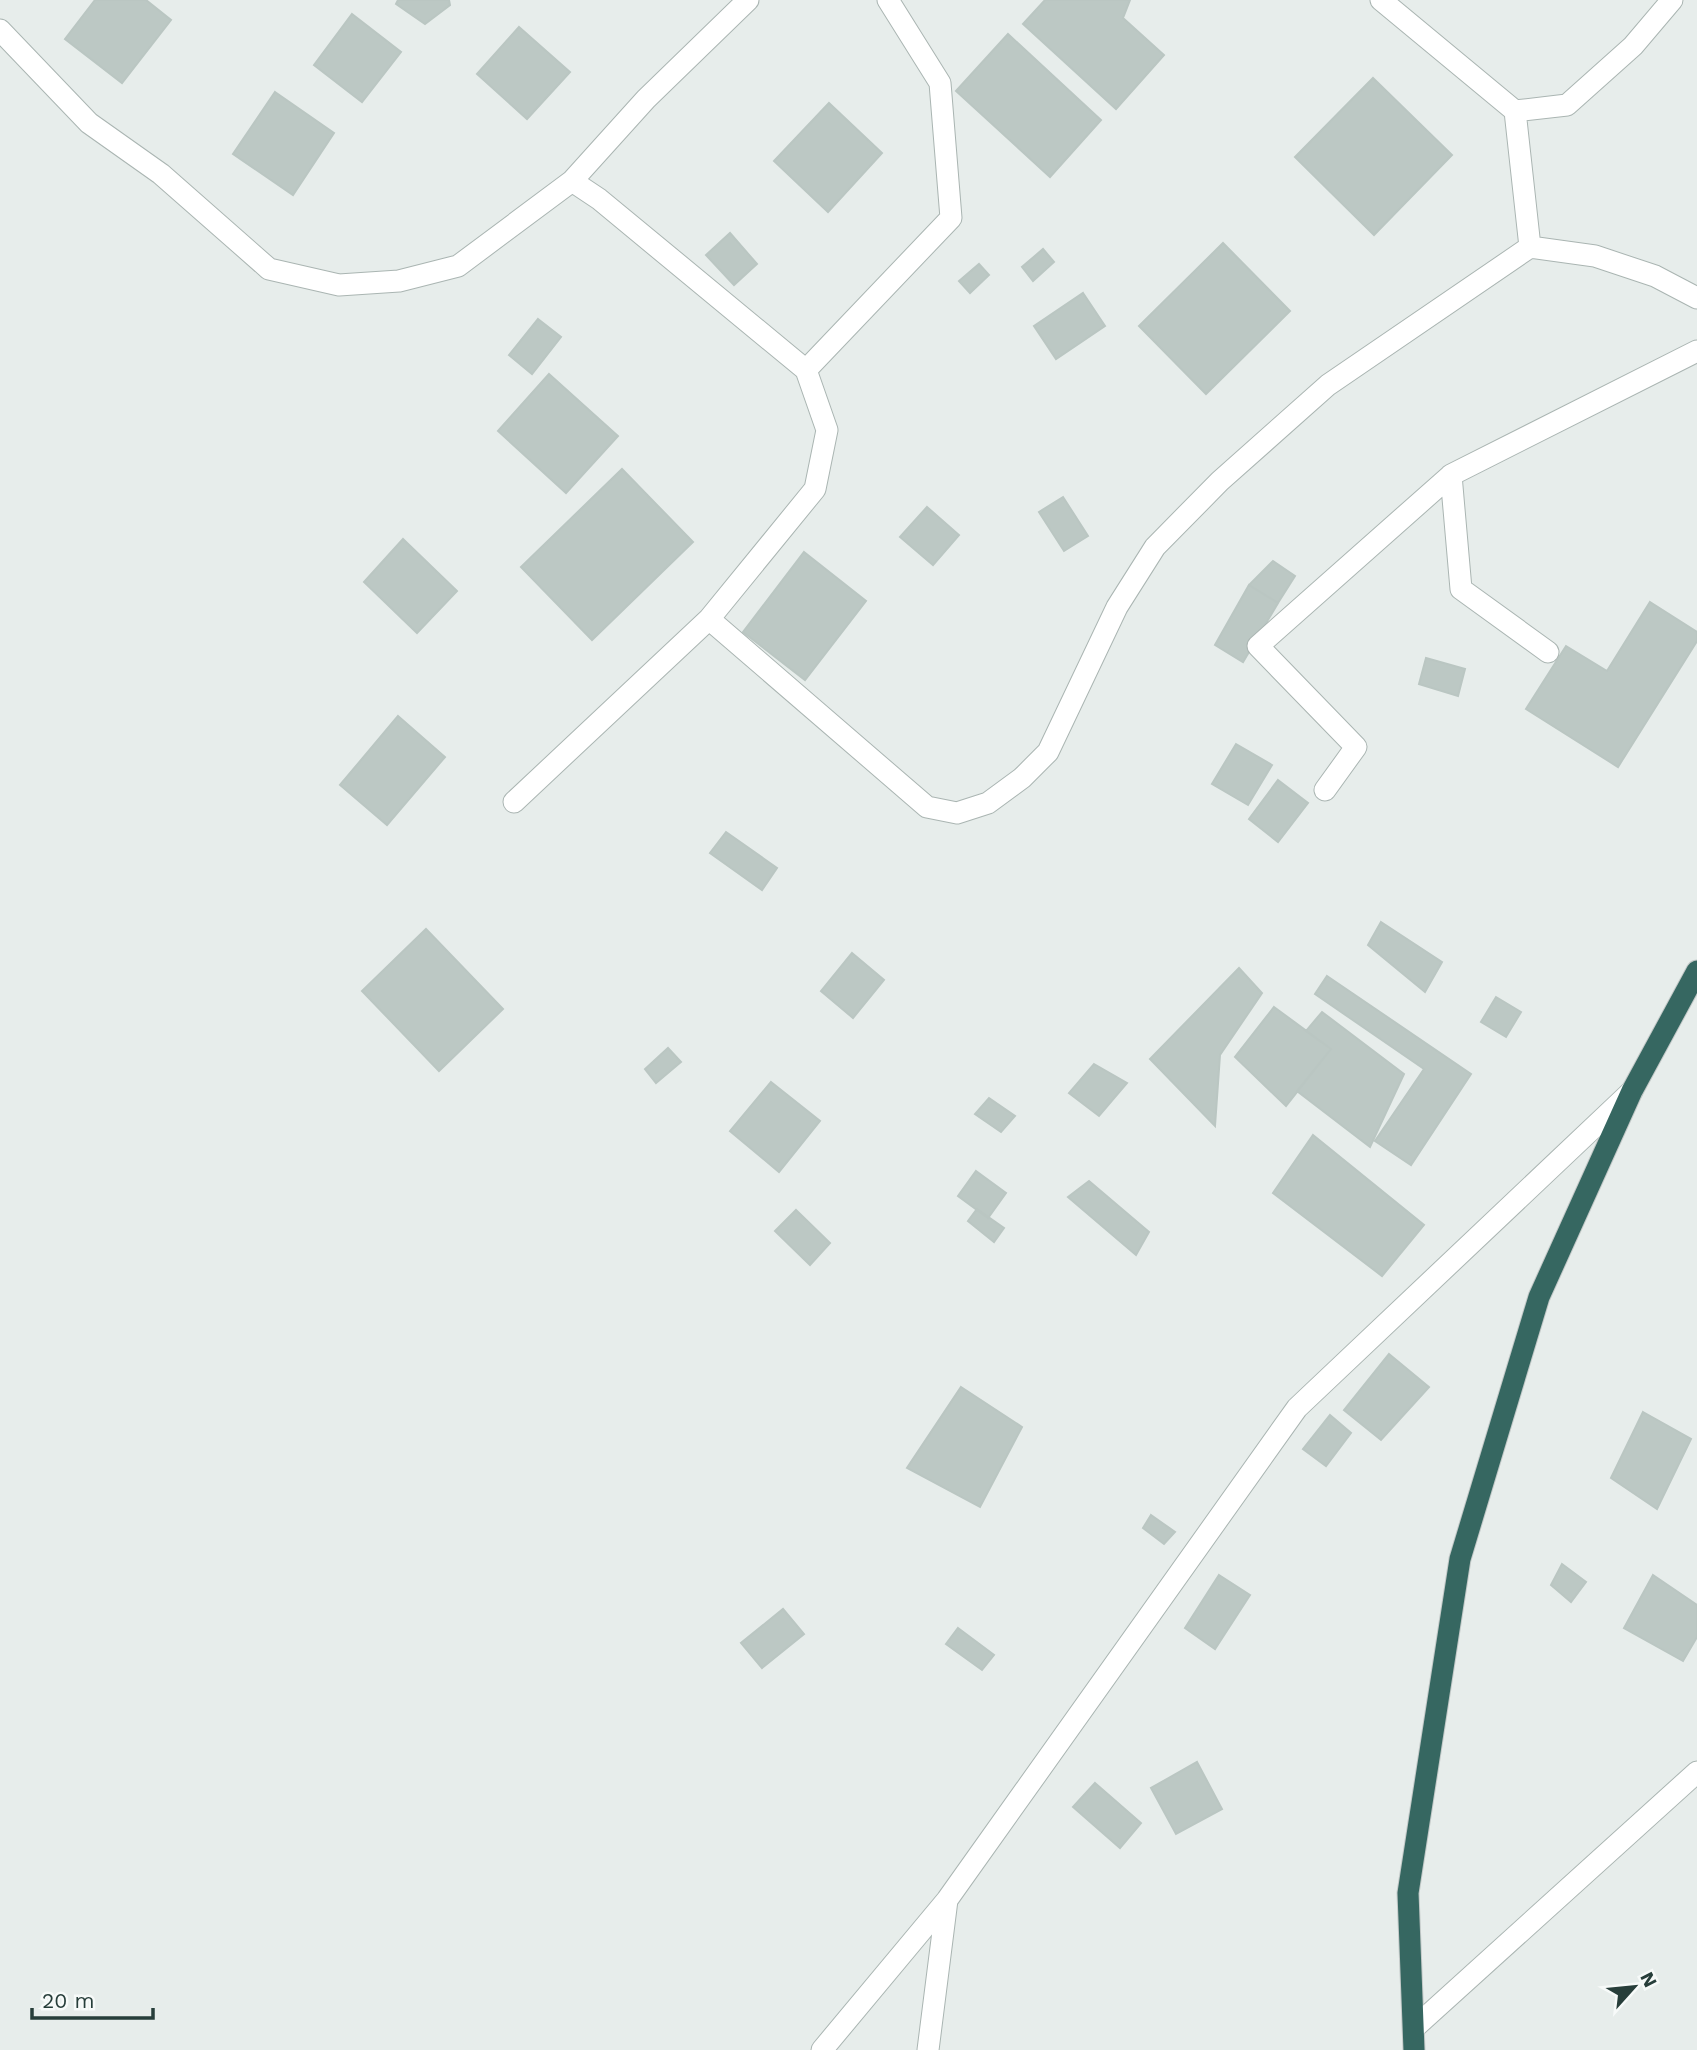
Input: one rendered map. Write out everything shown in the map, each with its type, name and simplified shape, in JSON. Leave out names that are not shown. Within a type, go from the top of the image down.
[{"type":"highway","points":[[1414,2050],[1408,1894],[1460,1559],[1539,1297],[1632,1091],[1697,971]]},
{"type":"street","points":[[806,370],[951,218],[940,83],[888,0]]},
{"type":"street","points":[[1381,0],[1515,111],[1530,247]]},
{"type":"street","points":[[1515,111],[1567,105],[1633,46],[1672,0]]},
{"type":"street","points":[[0,30],[89,123],[161,174],[269,270],[339,285],[399,281],[458,266],[572,181],[646,99],[746,1]]},
{"type":"street","points":[[514,802],[709,619],[815,489],[827,430],[806,370],[599,199],[572,181]]},
{"type":"street","points":[[709,619],[927,807],[957,813],[988,803],[1022,778],[1048,752],[1116,607],[1155,547],[1220,481],[1328,385],[1530,247],[1595,256],[1655,276],[1697,298]]},
{"type":"street","points":[[1325,790],[1356,747],[1258,646],[1451,475],[1697,351]]},
{"type":"street","points":[[1451,475],[1461,589],[1548,652]]},
{"type":"street","points":[[822,2050],[947,1900],[1297,1408],[1632,1091]]},
{"type":"street","points":[[1414,2028],[1697,1772]]},
{"type":"street","points":[[928,2050],[947,1900]]},
{"type":"building","points":[[95,0],[146,0],[171,20],[122,83],[65,39]]},
{"type":"building","points":[[398,0],[449,0],[450,5],[425,24],[396,4]]},
{"type":"building","points":[[1045,0],[1130,0],[1123,18],[1164,55],[1116,109],[1023,24]]},
{"type":"building","points":[[352,14],[401,52],[362,102],[314,65]]},
{"type":"building","points":[[519,27],[570,72],[527,119],[477,74]]},
{"type":"building","points":[[1008,34],[1101,120],[1050,177],[956,91]]},
{"type":"building","points":[[1373,78],[1452,155],[1374,235],[1295,157]]},
{"type":"building","points":[[275,92],[334,133],[293,195],[233,154]]},
{"type":"building","points":[[829,103],[882,153],[828,212],[774,161]]},
{"type":"building","points":[[730,233],[757,264],[734,285],[706,255]]},
{"type":"building","points":[[1223,243],[1290,311],[1206,394],[1139,326]]},
{"type":"building","points":[[1043,249],[1054,262],[1033,281],[1022,267]]},
{"type":"building","points":[[979,264],[989,275],[970,293],[959,281]]},
{"type":"building","points":[[1083,293],[1105,326],[1056,359],[1034,326]]},
{"type":"building","points":[[538,319],[561,337],[532,374],[509,355]]},
{"type":"building","points":[[549,374],[618,436],[566,493],[498,431]]},
{"type":"building","points":[[622,469],[693,542],[592,640],[521,567]]},
{"type":"building","points":[[1063,497],[1088,536],[1064,551],[1039,512]]},
{"type":"building","points":[[927,507],[959,535],[933,565],[900,537]]},
{"type":"building","points":[[403,539],[457,591],[417,633],[364,582]]},
{"type":"building","points":[[804,552],[866,601],[805,680],[743,632]]},
{"type":"building","points":[[1273,561],[1295,576],[1278,603],[1249,585]]},
{"type":"building","points":[[1249,585],[1278,603],[1243,662],[1215,645]]},
{"type":"building","points":[[1650,602],[1697,632],[1697,641],[1618,767],[1526,709],[1566,646],[1607,671]]},
{"type":"building","points":[[1426,658],[1465,669],[1458,696],[1419,684]]},
{"type":"building","points":[[398,716],[445,757],[387,825],[340,785]]},
{"type":"building","points":[[1236,744],[1272,765],[1248,805],[1212,784]]},
{"type":"building","points":[[1278,780],[1308,803],[1278,842],[1249,819]]},
{"type":"building","points":[[726,832],[777,868],[762,890],[710,853]]},
{"type":"building","points":[[1381,922],[1442,962],[1425,992],[1368,945]]},
{"type":"building","points":[[426,929],[503,1009],[439,1071],[362,991]]},
{"type":"building","points":[[852,953],[884,980],[853,1018],[821,991]]},
{"type":"building","points":[[1239,968],[1262,993],[1220,1055],[1215,1126],[1150,1059]]},
{"type":"building","points":[[1327,976],[1471,1074],[1411,1165],[1375,1141],[1424,1069],[1315,994]]},
{"type":"building","points":[[1496,997],[1521,1012],[1506,1037],[1481,1022]]},
{"type":"building","points":[[1274,1007],[1331,1049],[1286,1106],[1235,1057]]},
{"type":"building","points":[[1322,1012],[1404,1074],[1370,1147],[1297,1091],[1331,1049],[1306,1031]]},
{"type":"building","points":[[668,1048],[681,1062],[656,1083],[645,1069]]},
{"type":"building","points":[[1094,1064],[1127,1083],[1099,1116],[1069,1093]]},
{"type":"building","points":[[771,1082],[820,1121],[779,1172],[730,1131]]},
{"type":"building","points":[[989,1098],[1015,1116],[1001,1132],[975,1114]]},
{"type":"building","points":[[1313,1135],[1424,1225],[1382,1276],[1273,1193]]},
{"type":"building","points":[[976,1171],[1006,1193],[988,1218],[958,1196]]},
{"type":"building","points":[[1089,1181],[1149,1232],[1136,1255],[1068,1197]]},
{"type":"building","points":[[977,1209],[1004,1228],[994,1242],[968,1221]]},
{"type":"building","points":[[796,1210],[830,1243],[810,1265],[775,1231]]},
{"type":"building","points":[[1389,1354],[1429,1387],[1381,1440],[1344,1410]]},
{"type":"building","points":[[961,1387],[1022,1427],[980,1507],[907,1468]]},
{"type":"building","points":[[1643,1412],[1691,1439],[1657,1509],[1611,1478]]},
{"type":"building","points":[[1330,1415],[1351,1433],[1326,1466],[1303,1449]]},
{"type":"building","points":[[1151,1515],[1175,1532],[1164,1544],[1143,1528]]},
{"type":"building","points":[[1562,1564],[1586,1582],[1571,1602],[1551,1585]]},
{"type":"building","points":[[1219,1575],[1250,1595],[1215,1649],[1185,1628]]},
{"type":"building","points":[[1653,1575],[1697,1605],[1697,1637],[1683,1661],[1624,1628]]},
{"type":"building","points":[[783,1609],[804,1634],[762,1668],[741,1643]]},
{"type":"building","points":[[958,1628],[994,1655],[982,1670],[946,1644]]},
{"type":"building","points":[[1197,1762],[1222,1809],[1176,1834],[1151,1788]]},
{"type":"building","points":[[1095,1783],[1141,1823],[1120,1848],[1073,1807]]}]
